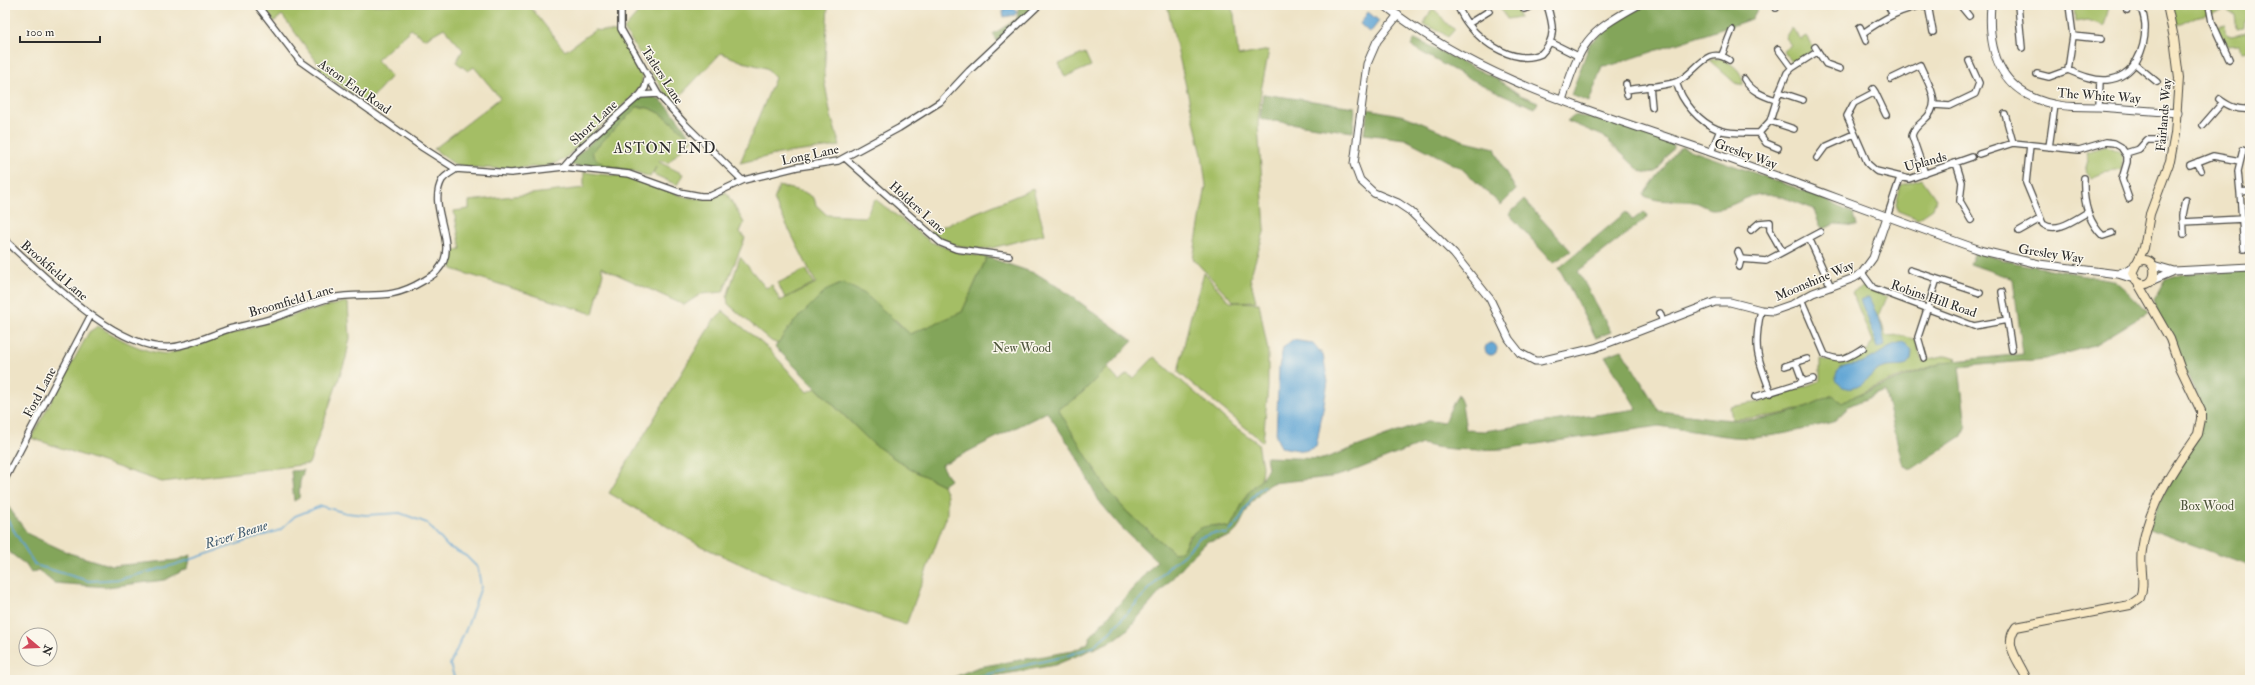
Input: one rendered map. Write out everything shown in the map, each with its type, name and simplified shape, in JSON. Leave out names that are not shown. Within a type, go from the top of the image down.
[{"type":"main road","name":"Fairlands Way","points":[[2134,266],[2144,248],[2150,214],[2172,152],[2178,113],[2178,75],[2174,38],[2167,5]]},
{"type":"main road","points":[[2144,248],[2155,271],[2148,298]]},
{"type":"main road","points":[[2027,680],[2009,643],[2012,633],[2016,627],[2130,605],[2140,598],[2143,586],[2140,566],[2142,550],[2155,504],[2162,486],[2198,434],[2201,411],[2170,340],[2148,298],[2135,280],[2134,266],[2142,260],[2152,264]]},
{"type":"main road","points":[[2135,280],[2145,284],[2152,281]]},
{"type":"street","name":"Aston End Road","points":[[257,5],[300,61],[423,148],[456,168]]},
{"type":"street","name":"Tatlers Lane","points":[[621,5],[621,29],[658,94],[682,121],[742,180]]},
{"type":"street","name":"Long Lane","points":[[456,168],[512,173],[563,168],[629,174],[679,192],[710,196],[742,180],[845,158],[940,102],[969,71],[1039,5]]},
{"type":"street","name":"Gresley Way","points":[[1384,5],[1398,16],[1465,59],[1493,73],[1562,100],[1983,251],[2019,260],[2118,274],[2135,280]]},
{"type":"street","points":[[1457,5],[1468,24],[1482,39],[1507,54],[1535,57],[1545,50],[1550,42],[1554,26],[1547,5]]},
{"type":"street","points":[[1524,9],[1535,5]]},
{"type":"street","points":[[1562,100],[1578,56],[1596,31],[1610,20],[1638,5]]},
{"type":"street","points":[[1888,5],[1893,15]]},
{"type":"street","points":[[1863,33],[1893,15],[1910,7],[1927,5],[1934,28]]},
{"type":"street","name":"The White Way","points":[[1990,5],[1990,36],[1995,56],[2002,70],[2013,84],[2027,94],[2055,105],[2178,113]]},
{"type":"street","points":[[2018,5],[2022,48]]},
{"type":"street","points":[[2068,70],[2073,36],[2069,5]]},
{"type":"street","points":[[2037,74],[2049,77],[2068,70],[2100,80],[2117,78],[2134,63],[2144,48],[2144,18],[2140,7],[2137,5]]},
{"type":"street","points":[[2209,5],[2212,22],[2229,59]]},
{"type":"street","points":[[1961,9],[1969,16]]},
{"type":"street","points":[[1468,24],[1489,11]]},
{"type":"street","points":[[1398,16],[1377,41],[1367,64],[1354,164],[1360,180],[1367,189],[1410,210],[1454,254],[1490,299],[1509,339],[1520,353],[1535,361],[1595,348],[1663,322],[1660,313]]},
{"type":"street","points":[[1860,27],[1866,41]]},
{"type":"street","points":[[1722,55],[1731,40],[1732,30]]},
{"type":"street","points":[[2073,36],[2101,39]]},
{"type":"street","points":[[1550,42],[1578,56]]},
{"type":"street","points":[[1778,49],[1792,68]]},
{"type":"street","points":[[1759,133],[1770,121],[1779,92],[1792,68],[1816,49],[1826,64],[1840,69]]},
{"type":"street","points":[[1626,89],[1676,82],[1712,55],[1722,55],[1729,60]]},
{"type":"street","points":[[1934,105],[1950,106],[1975,94],[1978,83],[1969,61]]},
{"type":"street","points":[[2134,63],[2157,82]]},
{"type":"street","points":[[1891,79],[1920,65],[1933,95],[1934,105],[1931,114],[1916,128],[1912,136],[1925,174]]},
{"type":"street","name":"Short Lane","points":[[563,168],[575,153],[640,95],[645,88],[648,76]]},
{"type":"street","points":[[1744,78],[1745,87],[1760,95],[1776,100]]},
{"type":"street","points":[[2099,107],[2100,80]]},
{"type":"street","points":[[1676,82],[1690,108],[1720,130],[1759,133]]},
{"type":"street","points":[[1650,86],[1653,106]]},
{"type":"street","name":"Uplands","points":[[1886,115],[1874,91],[1854,103],[1848,110],[1848,119],[1871,169],[1908,179],[1956,164],[1972,157]]},
{"type":"street","points":[[1779,92],[1803,100]]},
{"type":"street","points":[[640,95],[658,94]]},
{"type":"street","points":[[2203,125],[2221,101],[2240,110],[2250,109]]},
{"type":"street","points":[[2049,147],[2055,105]]},
{"type":"street","points":[[2005,114],[2013,143]]},
{"type":"street","points":[[1770,121],[1794,129]]},
{"type":"street","points":[[1710,152],[1720,130]]},
{"type":"street","points":[[1759,133],[1766,143],[1778,148]]},
{"type":"street","points":[[1817,158],[1825,147],[1854,134]]},
{"type":"street","points":[[2126,153],[2139,148],[2147,140],[2162,140]]},
{"type":"street","points":[[1979,154],[2013,143],[2079,150],[2111,142],[2119,145],[2126,153],[2127,162],[2122,180],[2130,199]]},
{"type":"street","points":[[2030,145],[2026,183],[2040,219],[2048,228],[2055,228],[2088,212]]},
{"type":"street","points":[[2243,150],[2238,180],[2243,219],[2244,249]]},
{"type":"street","points":[[2190,165],[2213,156],[2240,161]]},
{"type":"street","name":"Holders Lane","points":[[845,158],[941,243],[956,249],[1009,256]]},
{"type":"street","points":[[2197,162],[2202,170]]},
{"type":"street","name":"Uplands","points":[[1956,164],[1963,184],[1960,201],[1963,215],[1970,220]]},
{"type":"street","name":"Broomfield Lane","points":[[91,315],[133,339],[153,346],[170,347],[237,326],[272,318],[340,296],[387,296],[398,293],[434,274],[443,264],[446,249],[439,209],[440,189],[445,176],[456,168]]},
{"type":"street","name":"Uplands","points":[[1887,217],[1900,178]]},
{"type":"street","points":[[2084,178],[2083,198],[2088,212],[2103,236],[2112,233]]},
{"type":"street","points":[[2240,192],[2250,191]]},
{"type":"street","points":[[2184,234],[2183,222],[2186,200]]},
{"type":"street","name":"Moonshine Way","points":[[1663,322],[1715,302],[1730,302],[1761,310],[1781,309],[1862,273],[1873,258],[1887,217]]},
{"type":"street","points":[[2018,230],[2040,219]]},
{"type":"street","points":[[2183,222],[2243,219]]},
{"type":"street","points":[[1751,230],[1759,223],[1770,222],[1770,230],[1782,251]]},
{"type":"street","points":[[1741,259],[1766,261],[1782,251],[1820,232]]},
{"type":"street","points":[[1809,238],[1831,287]]},
{"type":"street","points":[[2244,239],[2250,239]]},
{"type":"street","name":"Brookfield Lane","points":[[5,240],[91,315]]},
{"type":"street","points":[[1738,252],[1741,259],[1739,267]]},
{"type":"street","points":[[2152,264],[2174,271],[2250,267]]},
{"type":"street","points":[[2118,274],[2134,266]]},
{"type":"street","points":[[1910,270],[1980,293]]},
{"type":"street","points":[[2152,281],[2174,271]]},
{"type":"street","name":"Robins Hill Road","points":[[1862,273],[1873,288],[1974,326],[2007,320]]},
{"type":"street","points":[[1924,358],[1918,337],[1937,279]]},
{"type":"street","points":[[2002,292],[2012,350]]},
{"type":"street","points":[[1801,299],[1825,355],[1836,360],[1845,359],[1863,348]]},
{"type":"street","points":[[1761,310],[1756,341],[1756,357],[1771,393]]},
{"type":"street","name":"Ford Lane","points":[[5,479],[91,315]]},
{"type":"street","points":[[1785,366],[1807,359]]},
{"type":"street","points":[[1796,363],[1803,382]]},
{"type":"street","points":[[1755,397],[1812,379]]},
{"type":"green space","points":[[262,5],[529,5],[565,51],[595,30],[616,32],[639,64],[642,72],[642,84],[631,98],[563,160],[547,166],[504,169],[469,167],[454,164],[434,149],[500,98],[474,67],[468,71],[456,62],[463,50],[444,28],[425,39],[411,29],[377,60],[391,76],[367,104],[318,69],[320,66],[282,15],[274,22]]},
{"type":"green space","points":[[645,5],[828,5],[824,79],[831,116],[840,146],[779,154],[740,163],[775,78],[766,68],[743,62],[721,53],[672,104],[624,29]]},
{"type":"green space","points":[[1019,5],[1037,5],[997,41],[993,34],[1017,19]]},
{"type":"green space","points":[[1167,5],[1230,5],[1234,14],[1238,56],[1269,50],[1261,91],[1258,124],[1265,229],[1250,278],[1256,301],[1234,302],[1193,259],[1206,186],[1202,155]]},
{"type":"green space","points":[[1646,5],[1763,5],[1759,6],[1752,19],[1612,65],[1602,66],[1589,102],[1571,95],[1590,43],[1619,19]]},
{"type":"green space","points":[[2079,5],[2109,7],[2104,26],[2088,20],[2075,22],[2074,7]]},
{"type":"green space","points":[[2172,5],[2250,5],[2250,20],[2245,21],[2244,28],[2237,29],[2235,15],[2225,10],[2195,17],[2175,27]]},
{"type":"green space","points":[[1508,6],[1521,8],[1518,14],[1520,17],[1507,19],[1500,7]]},
{"type":"green space","points":[[1433,9],[1455,29],[1448,37],[1438,30],[1424,25],[1426,18]]},
{"type":"green space","points":[[2225,25],[2227,34],[2231,36],[2246,33],[2250,28],[2250,50],[2243,51],[2239,45],[2227,46],[2216,27]]},
{"type":"green space","points":[[1791,28],[1801,39],[1806,36],[1813,47],[1812,51],[1793,63],[1783,51],[1791,45],[1785,38]]},
{"type":"green space","points":[[1415,39],[1497,79],[1520,95],[1538,102],[1535,108],[1456,72],[1426,55],[1411,46]]},
{"type":"green space","points":[[1085,53],[1091,66],[1065,77],[1059,64]]},
{"type":"green space","points":[[1722,58],[1737,69],[1743,80],[1743,85],[1735,83],[1709,60]]},
{"type":"green space","points":[[1263,94],[1355,107],[1353,132],[1260,119]]},
{"type":"green space","points":[[646,96],[660,100],[666,105],[692,139],[660,113],[645,107],[637,107],[592,152],[603,164],[633,171],[623,172],[569,165],[571,161],[635,101]]},
{"type":"green space","points":[[637,107],[645,107],[660,113],[692,139],[668,163],[660,160],[659,162],[683,174],[677,185],[653,174],[656,167],[650,177],[633,171],[601,164],[594,158],[592,152],[595,147]]},
{"type":"green space","points":[[1368,109],[1405,116],[1462,140],[1495,148],[1501,164],[1516,190],[1501,205],[1461,168],[1405,139],[1364,134]]},
{"type":"green space","points":[[1574,115],[1606,121],[1673,144],[1673,148],[1656,172],[1647,173],[1640,171],[1603,136],[1567,121]]},
{"type":"green space","points":[[2106,146],[2120,152],[2123,161],[2121,170],[2103,173],[2091,178],[2085,171],[2088,160],[2086,152]]},
{"type":"green space","points":[[1682,147],[1813,194],[1854,214],[1857,226],[1836,224],[1823,229],[1819,224],[1814,209],[1783,197],[1770,194],[1751,196],[1727,207],[1712,209],[1694,202],[1661,200],[1649,198],[1643,195],[1678,149]]},
{"type":"green space","points":[[584,172],[633,178],[690,198],[701,199],[713,197],[726,192],[744,223],[740,232],[745,238],[723,292],[701,294],[684,305],[601,267],[603,273],[593,314],[452,269],[453,251],[461,249],[454,211],[469,209],[469,201],[584,188]]},
{"type":"green space","points":[[1922,179],[1936,199],[1933,209],[1918,219],[1898,211],[1896,204],[1901,185]]},
{"type":"green space","points":[[779,186],[804,192],[814,198],[816,205],[827,215],[865,217],[875,199],[931,242],[960,253],[987,257],[962,312],[910,335],[896,320],[792,324],[778,344],[771,341],[728,304],[727,297],[740,257],[766,288],[772,285],[780,301],[816,283],[774,200]]},
{"type":"green space","points":[[1033,189],[1045,234],[988,249],[964,247],[950,243],[929,232]]},
{"type":"green space","points":[[1524,200],[1571,251],[1553,263],[1509,214]]},
{"type":"green space","points":[[1626,212],[1633,220],[1643,212],[1648,215],[1647,218],[1578,271],[1611,332],[1596,338],[1559,268]]},
{"type":"green space","name":"New Wood","points":[[1975,252],[2015,263],[2113,280],[2123,287],[2149,312],[2094,345],[2046,359],[1959,367],[1966,426],[1962,436],[1912,469],[1906,467],[1902,462],[1885,391],[1851,405],[1833,422],[1788,433],[1755,438],[1732,437],[1659,426],[1503,449],[1452,449],[1422,444],[1348,473],[1332,477],[1272,483],[1267,486],[1251,503],[1237,530],[1230,537],[1208,541],[1190,558],[1126,631],[1114,640],[1055,665],[972,680],[947,680],[978,667],[1073,651],[1088,643],[1090,637],[1157,561],[1121,527],[1099,501],[1074,452],[1047,412],[941,465],[950,480],[943,485],[910,469],[872,443],[775,347],[792,324],[825,291],[843,283],[865,294],[910,334],[962,312],[987,257],[1037,274],[1063,290],[1133,341],[1078,397],[1058,409],[1106,488],[1127,512],[1174,553],[1182,551],[1190,536],[1200,528],[1206,526],[1221,526],[1230,528],[1249,491],[1261,480],[1268,468],[1266,457],[1323,459],[1428,421],[1444,422],[1458,394],[1462,404],[1466,430],[1484,431],[1637,409],[1605,356],[1622,350],[1659,411],[1730,420],[1772,417],[1803,408],[1833,395],[1842,403],[1852,397],[1944,362],[2023,354],[2013,279],[1970,264]]},
{"type":"green space","points":[[806,269],[814,283],[785,298],[778,283]]},
{"type":"green space","name":"Box Wood","points":[[2250,269],[2250,566],[2149,529],[2152,517],[2204,414],[2190,378],[2182,367],[2157,312],[2154,299],[2165,279],[2177,275]]},
{"type":"green space","points":[[1204,273],[1230,302],[1259,303],[1268,351],[1268,387],[1263,442],[1178,372],[1190,319]]},
{"type":"green space","points":[[1865,286],[1887,297],[1879,316],[1886,336],[1900,335],[1916,340],[1922,361],[1947,355],[1957,358],[1953,362],[1944,362],[1905,375],[1865,391],[1842,404],[1832,395],[1795,410],[1772,416],[1732,419],[1730,407],[1759,402],[1820,381],[1820,359],[1840,361],[1868,351],[1872,341],[1852,292]]},
{"type":"green space","points":[[345,302],[348,303],[350,338],[346,358],[309,464],[162,482],[31,438],[89,332],[98,326],[140,348],[167,354],[278,319]]},
{"type":"green space","points":[[723,311],[770,350],[807,392],[816,388],[872,443],[910,469],[943,485],[947,495],[947,515],[906,625],[782,583],[701,546],[609,493],[713,321]]},
{"type":"green space","points":[[1154,357],[1231,424],[1258,443],[1262,466],[1261,480],[1249,491],[1230,528],[1216,525],[1189,536],[1182,552],[1174,553],[1127,512],[1106,488],[1057,409],[1078,397],[1107,368],[1119,381],[1127,374],[1134,378]]},
{"type":"green space","points":[[304,470],[300,482],[299,498],[294,501],[291,471]]},
{"type":"green space","points":[[5,502],[28,534],[69,553],[112,566],[177,560],[191,555],[188,568],[165,580],[107,587],[54,583],[38,570],[31,573],[26,565],[5,549]]},
{"type":"water","points":[[1006,5],[1013,5],[1013,8],[1017,11],[1015,15],[1004,17],[1003,12]]},
{"type":"water","points":[[1368,12],[1379,21],[1370,33],[1360,24]]},
{"type":"water","points":[[1869,297],[1881,325],[1885,345],[1877,348],[1872,329],[1860,300]]},
{"type":"water","points":[[1292,340],[1313,343],[1323,355],[1328,382],[1316,447],[1304,451],[1281,447],[1276,437],[1279,367],[1283,348]]},
{"type":"water","points":[[1489,343],[1493,343],[1497,349],[1493,355],[1489,355],[1485,351],[1485,347]]},
{"type":"water","points":[[1904,343],[1912,352],[1911,360],[1907,365],[1880,369],[1873,373],[1861,385],[1853,388],[1845,388],[1836,380],[1837,373],[1842,367],[1863,362],[1893,346]]},
{"type":"waterway","points":[[1077,652],[1092,647],[1110,632],[1171,565],[1185,554],[1199,538],[1214,533],[1227,534],[1233,529],[1253,496],[1264,486]]},
{"type":"waterway","name":"River Beane","points":[[5,516],[35,565],[89,581],[121,579],[174,565],[280,530],[295,516],[321,506],[346,513],[366,515],[400,513],[427,523],[447,546],[466,556],[478,568],[481,587],[467,627],[450,664],[455,680]]},
{"type":"waterway","points":[[962,680],[1075,653]]},
{"type":"district","name":"ASTON END","points":[[665,148]]}]
